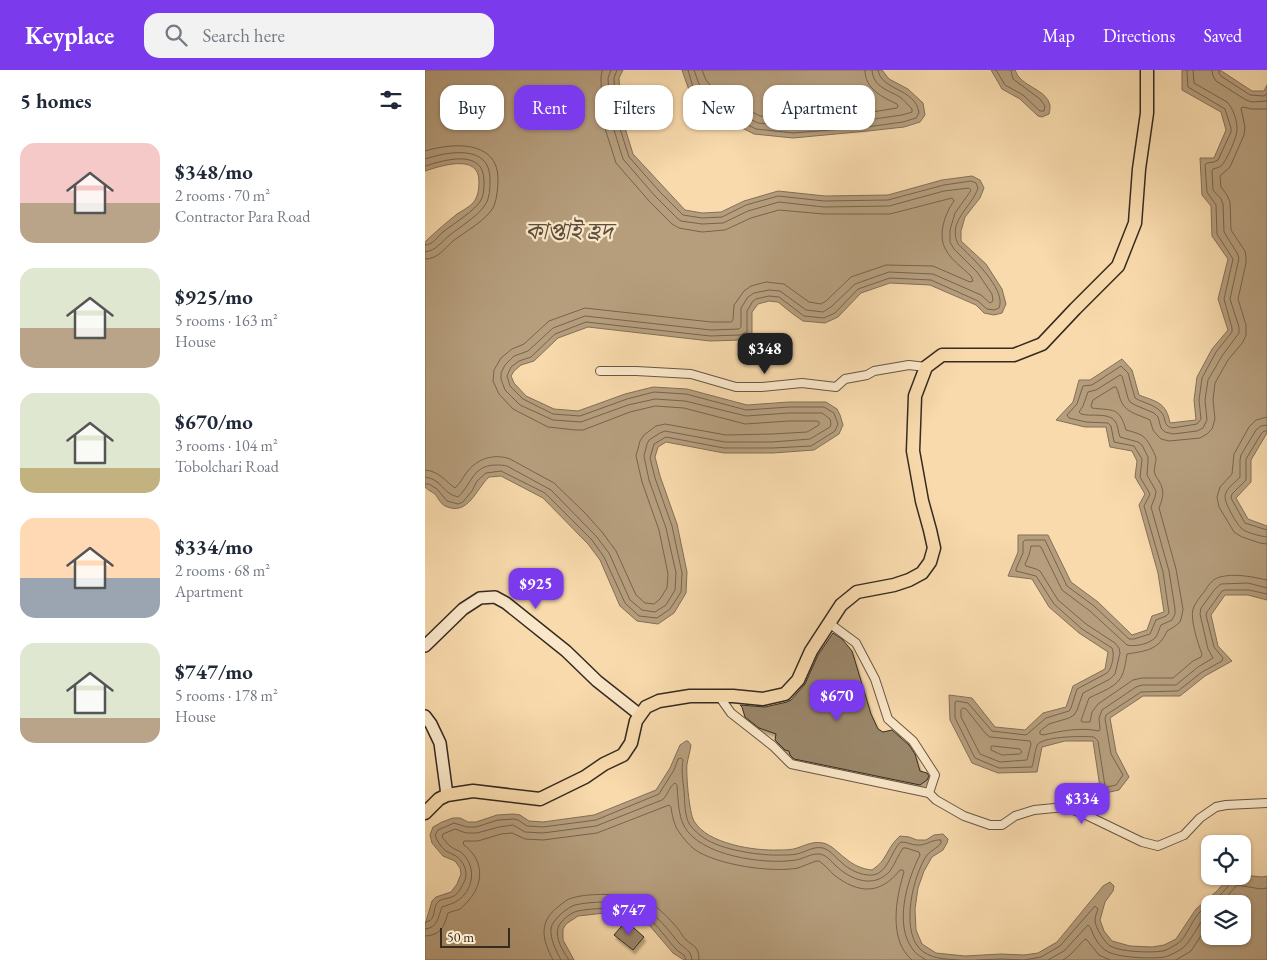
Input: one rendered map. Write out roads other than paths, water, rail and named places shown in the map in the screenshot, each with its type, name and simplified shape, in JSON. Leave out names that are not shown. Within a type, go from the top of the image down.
[{"type":"main road","points":[[425,813],[447,795],[473,791],[540,799],[585,777],[604,764],[623,755],[631,743],[636,721],[640,715],[646,707],[659,701],[690,696],[763,698],[785,694],[798,680],[811,651],[841,604],[857,592],[894,585],[922,573],[930,562],[933,548],[922,502],[913,450],[915,396],[926,367],[942,355],[1014,355],[1042,344],[1117,266],[1135,223],[1139,170],[1147,113],[1147,70]]},
{"type":"street","points":[[600,371],[691,374],[735,387],[761,387],[802,383],[835,386],[845,379],[867,375],[874,371],[909,365],[926,367]]},
{"type":"street","points":[[425,646],[463,609],[481,598],[495,597],[506,603],[566,651],[597,681],[640,715]]},
{"type":"street","points":[[829,623],[856,643],[875,679],[888,719],[913,741],[935,774],[929,793]]},
{"type":"street","points":[[719,696],[731,713],[773,746],[791,764],[929,793],[936,800],[964,816],[990,825],[1002,824],[1015,816],[1034,810],[1065,807],[1142,842],[1158,846],[1184,835],[1200,818],[1215,807],[1267,803]]},
{"type":"street","points":[[425,716],[440,743],[447,795]]},
{"type":"water","name":"কাপ্তাই হ্রদ","points":[[425,70],[623,70],[619,78],[619,85],[595,85],[595,130],[626,130],[633,154],[685,210],[702,213],[721,212],[744,201],[778,191],[825,196],[888,195],[942,180],[972,176],[980,180],[984,188],[980,198],[965,217],[961,231],[961,241],[986,264],[1002,289],[1006,304],[1002,313],[994,315],[984,313],[976,305],[930,285],[890,283],[861,293],[838,317],[825,323],[803,321],[778,302],[769,301],[758,304],[752,312],[752,336],[742,340],[710,341],[588,327],[558,338],[534,361],[521,365],[514,371],[511,376],[514,383],[526,396],[554,409],[578,411],[625,394],[653,387],[687,389],[747,405],[826,402],[837,409],[840,415],[843,425],[839,434],[814,450],[773,453],[724,453],[666,442],[658,447],[655,457],[677,524],[687,572],[686,593],[674,613],[658,624],[637,621],[620,606],[600,560],[588,544],[543,498],[501,476],[489,477],[466,505],[460,508],[453,508],[445,506],[435,494],[425,487],[425,242],[457,214],[473,203],[478,193],[479,181],[477,172],[473,167],[466,164],[449,165],[425,171]]},
{"type":"water","points":[[682,70],[882,70],[889,79],[908,89],[923,103],[925,115],[920,122],[904,127],[868,131],[793,138],[754,134],[746,130],[753,130],[753,85],[687,85]]},
{"type":"water","points":[[991,70],[1015,70],[1022,80],[1048,99],[1050,105],[1049,114],[1042,117],[1038,116],[1020,99],[1002,89]]},
{"type":"water","points":[[1182,70],[1220,70],[1252,91],[1264,91],[1267,85],[1267,433],[1251,460],[1251,482],[1236,498],[1248,519],[1267,526],[1267,600],[1248,595],[1225,595],[1211,615],[1218,646],[1232,661],[1205,676],[1180,696],[1143,696],[1110,718],[1116,752],[1129,777],[1119,790],[1101,794],[1093,741],[1065,741],[1042,747],[1037,772],[998,773],[972,763],[950,720],[949,695],[972,698],[995,727],[1025,730],[1043,713],[1066,707],[1073,686],[1105,669],[1108,652],[1079,633],[1049,607],[1032,579],[1008,576],[1018,552],[1018,535],[1048,535],[1071,582],[1098,602],[1132,635],[1147,630],[1152,616],[1164,612],[1158,573],[1139,505],[1145,494],[1135,477],[1137,461],[1132,451],[1110,447],[1106,427],[1085,427],[1056,420],[1073,402],[1079,380],[1090,380],[1122,359],[1132,370],[1139,395],[1160,404],[1166,411],[1170,423],[1196,420],[1194,400],[1197,377],[1212,349],[1228,330],[1218,299],[1228,259],[1212,236],[1211,206],[1202,195],[1200,158],[1214,158],[1226,130],[1221,112],[1182,90]]},
{"type":"water","points":[[688,741],[691,745],[687,764],[687,776],[689,802],[694,821],[700,829],[709,835],[720,841],[732,844],[757,849],[790,850],[813,843],[823,843],[832,847],[854,865],[872,870],[881,862],[895,840],[900,836],[926,840],[934,835],[943,834],[948,839],[947,843],[943,850],[932,857],[924,871],[918,888],[915,909],[916,930],[922,944],[936,953],[965,956],[1038,953],[1057,942],[1103,886],[1110,882],[1114,886],[1113,891],[1105,902],[1100,920],[1104,931],[1112,941],[1130,946],[1152,947],[1164,945],[1176,939],[1196,909],[1201,905],[1201,945],[1251,945],[1251,895],[1212,895],[1222,885],[1251,885],[1251,876],[1267,876],[1267,960],[684,960],[673,953],[650,926],[634,916],[605,913],[578,916],[566,924],[563,929],[563,940],[574,960],[425,960],[425,925],[432,901],[436,897],[451,892],[461,874],[460,868],[455,861],[443,856],[432,843],[430,835],[433,827],[453,818],[476,822],[497,815],[514,814],[520,815],[529,821],[543,822],[594,815],[656,790],[670,768],[680,745]]}]
